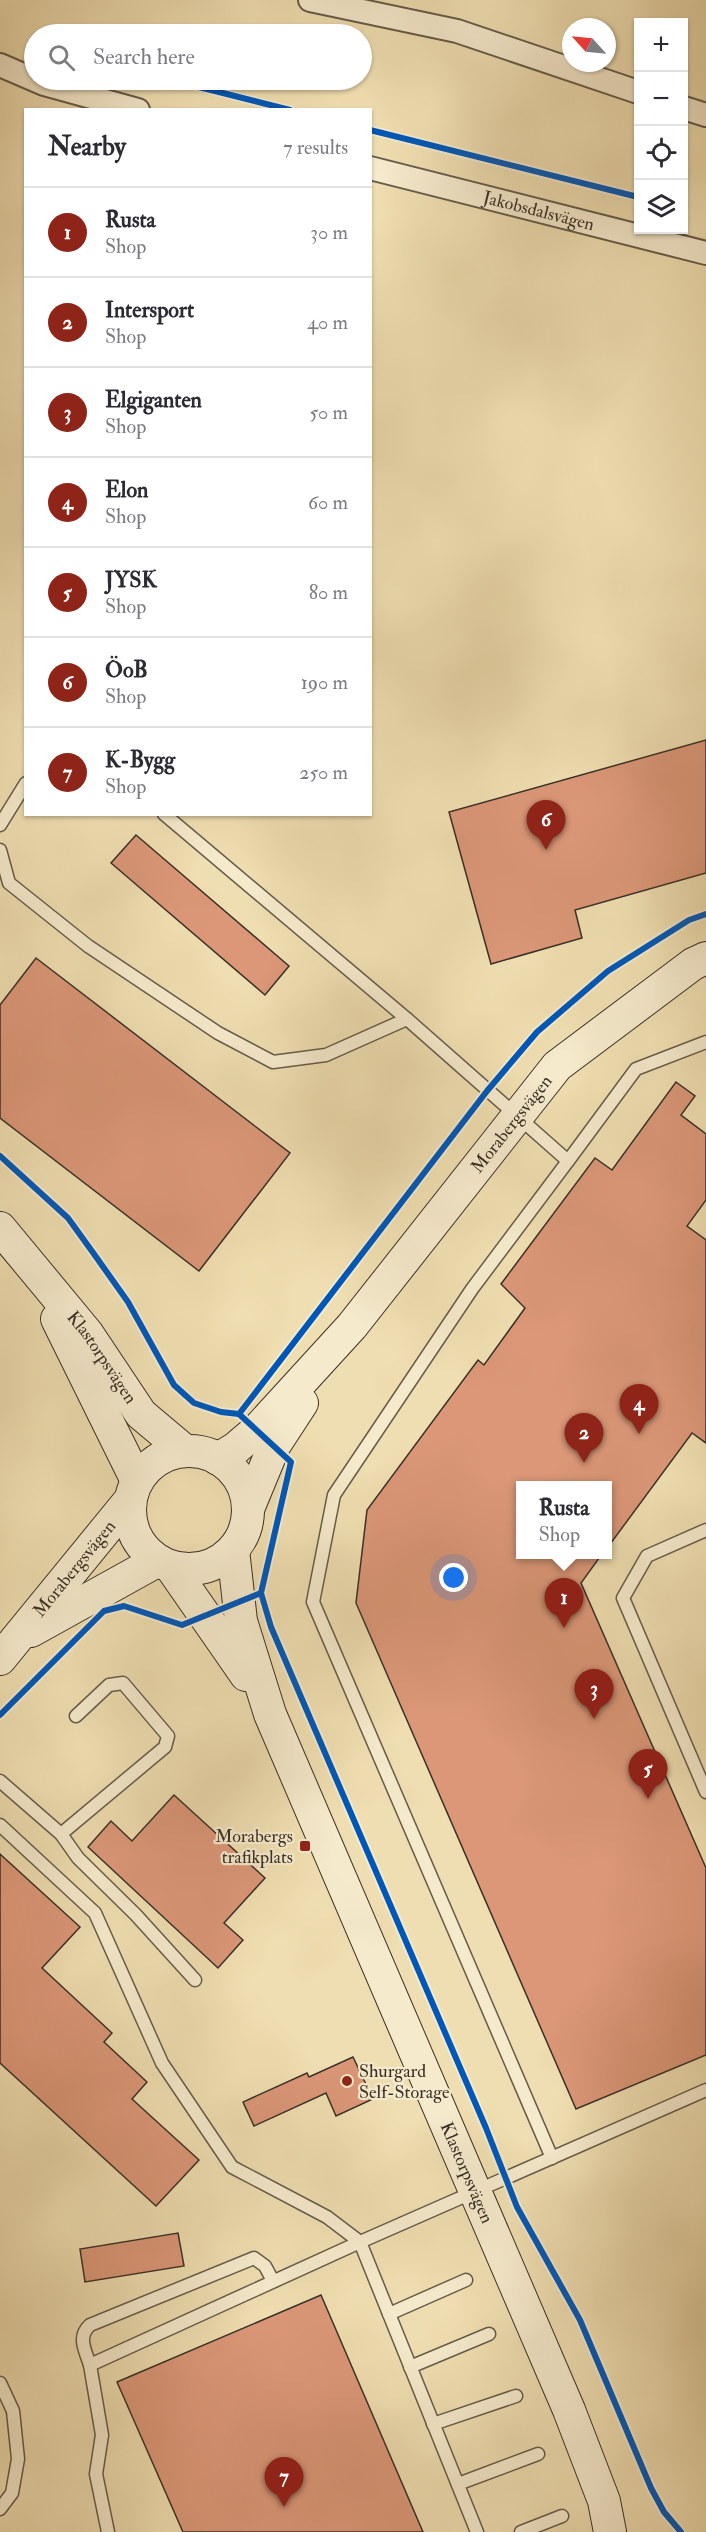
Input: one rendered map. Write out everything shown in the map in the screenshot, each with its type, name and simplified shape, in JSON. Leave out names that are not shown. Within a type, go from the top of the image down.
[{"type":"street","points":[[310,0],[457,31],[634,90]]},
{"type":"street","points":[[0,65],[24,75]]},
{"type":"street","points":[[66,90],[131,108]]},
{"type":"street","points":[[688,109],[706,115]]},
{"type":"street","name":"Jakobsdalsvägen","points":[[372,169],[706,253]]},
{"type":"street","name":"Morabergsvägen","points":[[218,1459],[236,1448],[257,1430],[352,1326],[556,1066],[693,964],[706,958]]},
{"type":"street","name":"Klastorpsvägen","points":[[0,1228],[87,1333],[141,1414],[184,1451]]},
{"type":"street","name":"Klastorpsvägen","points":[[26,1257],[134,1490]]},
{"type":"street","name":"Morabergsvägen","points":[[248,1509],[274,1446],[352,1326]]},
{"type":"street","points":[[184,1451],[202,1452],[218,1459],[238,1478],[247,1498],[248,1509],[244,1532],[233,1550],[205,1568],[188,1570],[164,1564],[136,1539],[130,1520],[134,1490],[150,1465],[168,1455],[184,1451]]},
{"type":"street","name":"Morabergsvägen","points":[[10,1648],[134,1490]]},
{"type":"street","name":"Klastorpsvägen","points":[[233,1550],[241,1621],[270,1714],[570,2410],[604,2501],[610,2532]]},
{"type":"street","name":"Morabergsvägen","points":[[10,1648],[164,1564]]},
{"type":"street","name":"Klastorpsvägen","points":[[164,1564],[227,1644],[270,1714]]},
{"type":"street","name":"Klastorpsvägen","points":[[604,2501],[628,2532]]},
{"type":"lane","points":[[0,825],[24,786]]},
{"type":"lane","points":[[166,816],[407,1019],[568,1161]]},
{"type":"lane","points":[[0,850],[9,883],[88,946],[218,1033],[273,1062],[326,1055],[407,1019]]},
{"type":"lane","points":[[552,2158],[313,1602],[334,1496],[472,1289],[636,1069],[706,1042]]},
{"type":"lane","points":[[706,1530],[647,1556],[623,1598],[706,1792]]},
{"type":"lane","points":[[61,1834],[165,1747],[168,1736],[123,1683],[109,1685],[76,1716]]},
{"type":"lane","points":[[0,1781],[61,1834],[78,1858],[136,1915],[195,1980]]},
{"type":"lane","points":[[0,1825],[95,1913],[162,2063],[232,2168],[327,2217],[360,2242],[477,2532]]},
{"type":"lane","points":[[90,2365],[360,2242],[706,2090]]},
{"type":"lane","points":[[108,2532],[96,2474],[102,2435],[90,2365],[82,2339],[83,2332],[90,2325],[254,2258],[265,2266],[273,2281]]},
{"type":"lane","points":[[389,2314],[466,2280]]},
{"type":"lane","points":[[411,2367],[489,2334]]},
{"type":"lane","points":[[0,2383],[14,2411],[18,2459],[12,2493],[0,2509]]},
{"type":"lane","points":[[433,2424],[516,2396]]},
{"type":"lane","points":[[458,2484],[538,2454]]},
{"type":"lane","points":[[521,2532],[562,2516]]},
{"type":"building","points":[[706,740],[706,873],[575,910],[582,938],[491,964],[449,812]]},
{"type":"building","points":[[136,835],[289,966],[265,995],[111,863]]},
{"type":"building","points":[[36,958],[290,1153],[199,1271],[0,1118],[0,1005]]},
{"type":"building","points":[[676,1082],[695,1096],[681,1115],[706,1134],[706,1200],[687,1226],[706,1240],[706,1443],[692,1433],[612,1542],[612,1481],[516,1481],[516,1559],[598,1559],[581,1583],[706,1868],[706,2055],[576,2109],[356,1603],[367,1510],[478,1360],[484,1365],[525,1308],[501,1284],[595,1158],[612,1170]]},
{"type":"building","points":[[174,1795],[265,1878],[224,1923],[243,1940],[218,1968],[88,1847],[111,1821],[132,1841]]},
{"type":"building","points":[[0,1854],[80,1927],[42,1968],[112,2033],[104,2042],[147,2082],[132,2099],[199,2160],[156,2206],[0,2063]]},
{"type":"building","points":[[353,2057],[373,2099],[336,2116],[326,2093],[254,2126],[243,2102],[307,2073],[309,2077]]},
{"type":"building","points":[[178,2233],[184,2266],[85,2282],[80,2249]]},
{"type":"building","points":[[321,2295],[423,2532],[183,2532],[117,2382]]},
{"type":"cycle path","points":[[211,90],[282,108]]},
{"type":"cycle path","points":[[372,130],[634,196]]},
{"type":"cycle path","points":[[239,1414],[487,1091],[537,1032],[608,971],[689,920],[706,914]]},
{"type":"cycle path","points":[[0,1156],[68,1218],[128,1302],[174,1385],[194,1403],[221,1412],[239,1414],[291,1462],[261,1593],[271,1627],[486,2128],[517,2207],[580,2320],[651,2488],[664,2512],[681,2532]]},
{"type":"cycle path","points":[[0,1715],[104,1611],[124,1606],[182,1625],[261,1593]]},
{"type":"place","name":"ÖoB","points":[[546,850]]},
{"type":"place","name":"Elon","points":[[639,1434]]},
{"type":"place","name":"Intersport","points":[[584,1463]]},
{"type":"place","name":"Rusta","points":[[564,1628]]},
{"type":"place","name":"Elgiganten","points":[[594,1719]]},
{"type":"place","name":"JYSK","points":[[648,1799]]},
{"type":"place","name":"Morabergs trafikplats","points":[[305,1846]]},
{"type":"place","name":"Shurgard Self-Storage","points":[[347,2081]]},
{"type":"place","name":"K-Bygg","points":[[284,2507]]}]
